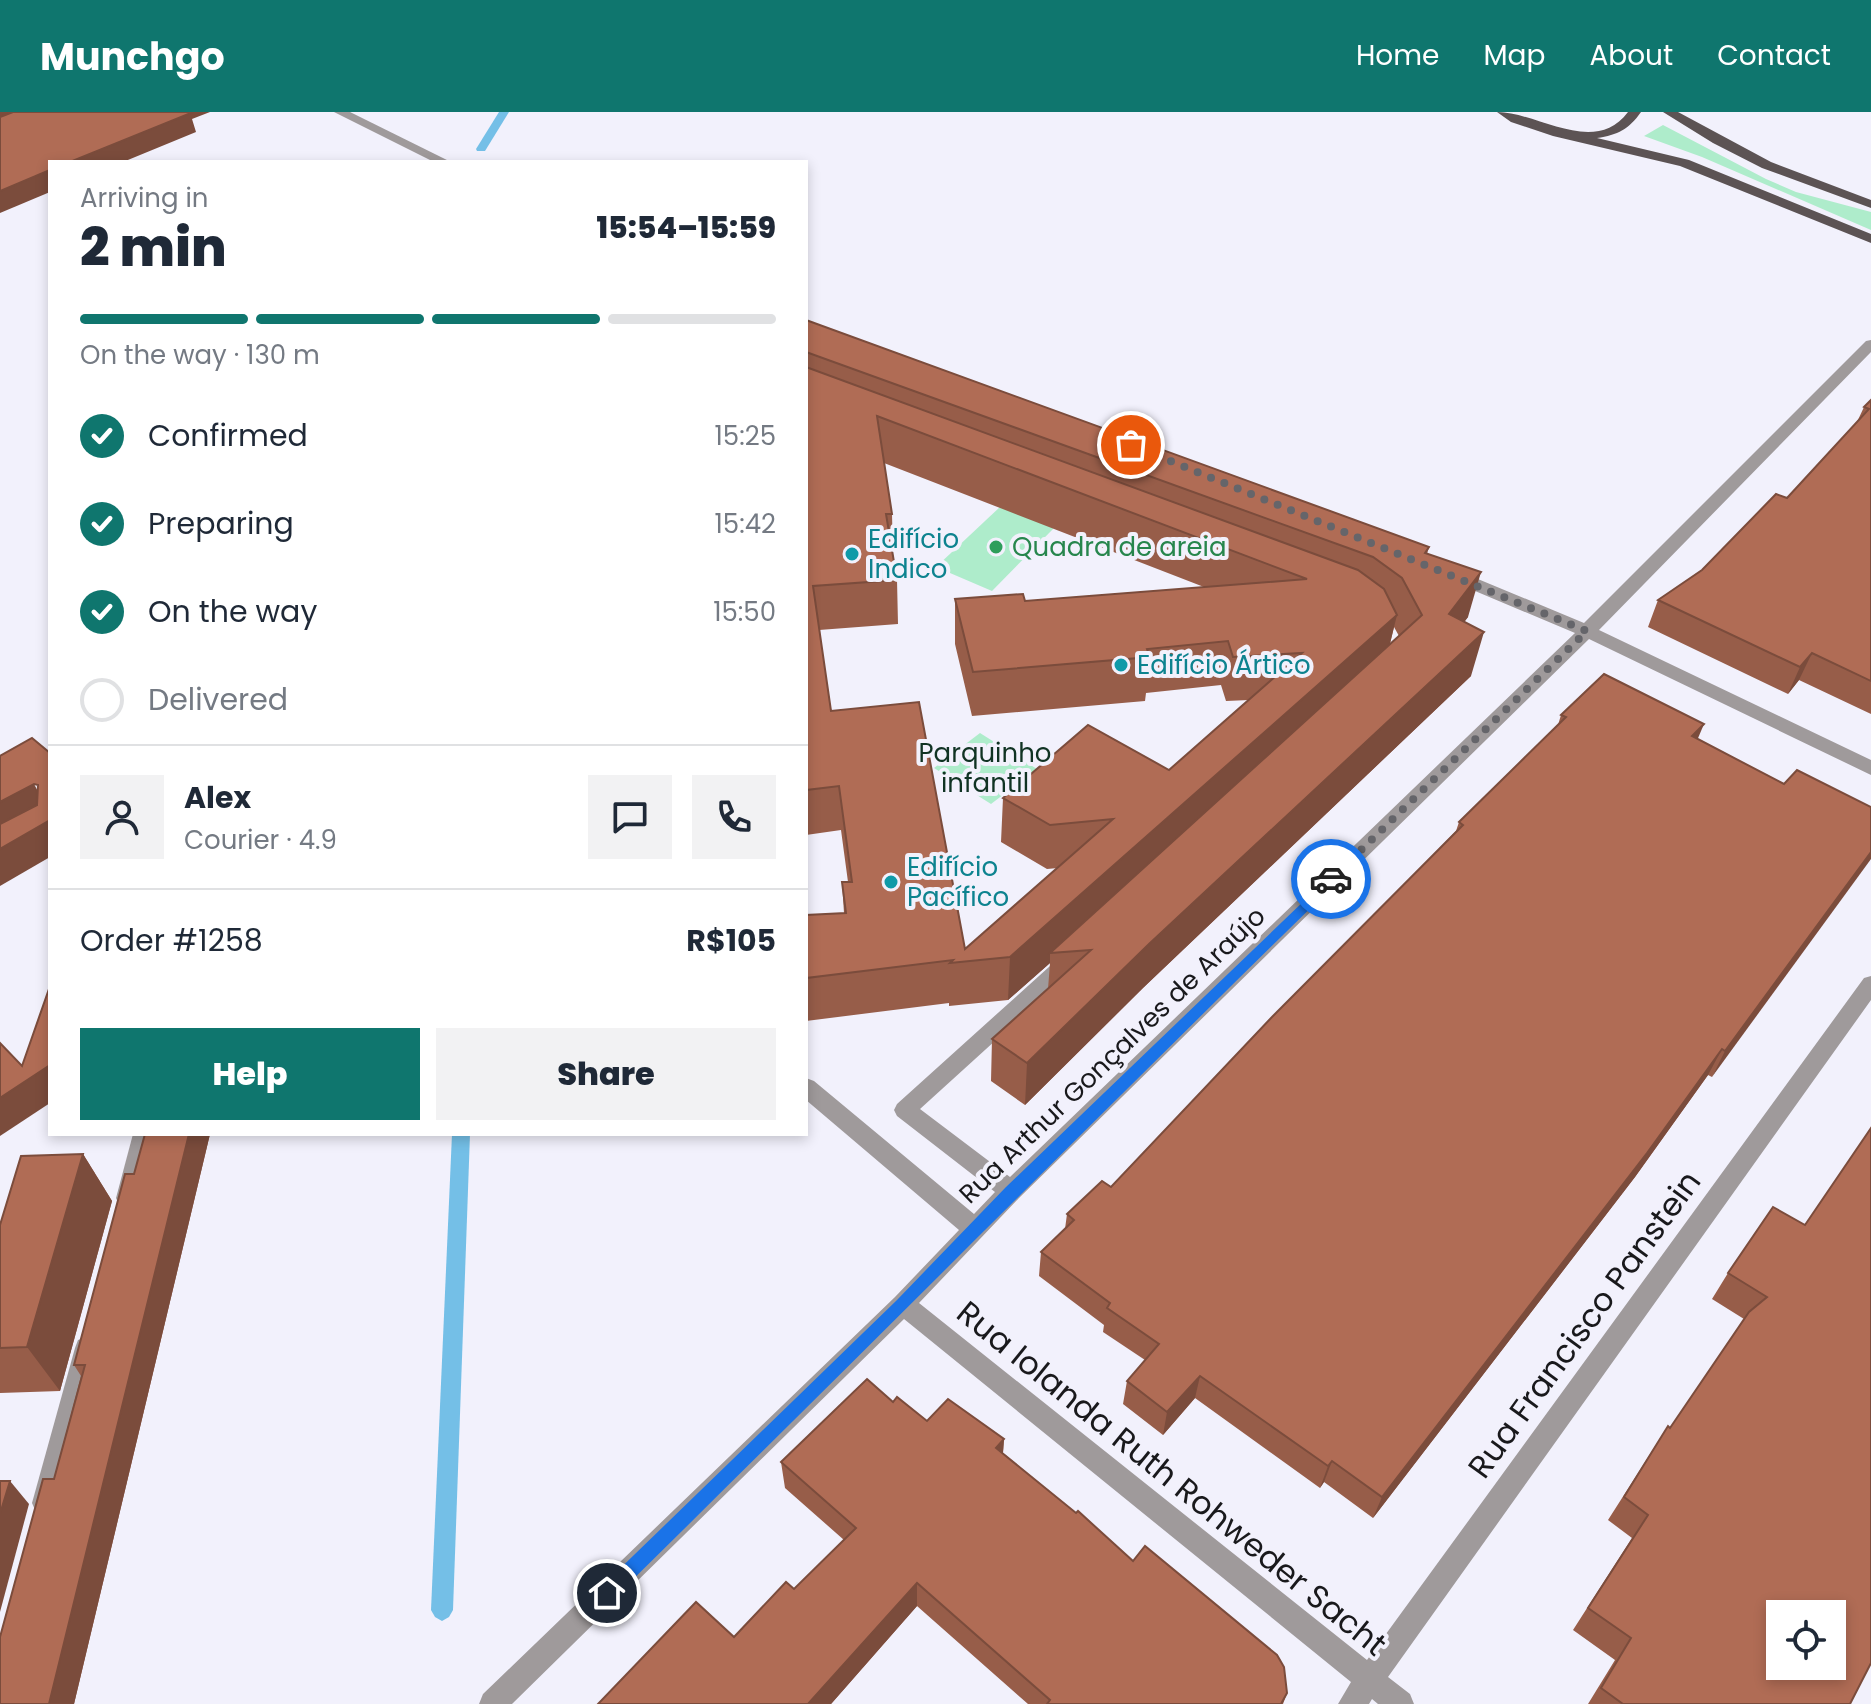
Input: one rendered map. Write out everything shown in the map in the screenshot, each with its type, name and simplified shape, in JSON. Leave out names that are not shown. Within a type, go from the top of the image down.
[{"type":"main road","points":[[1503,112],[1517,121],[1558,133],[1684,163],[1871,239]]},
{"type":"main road","points":[[1558,133],[1591,134],[1614,130],[1632,119],[1635,112]]},
{"type":"main road","points":[[1669,112],[1710,138],[1771,169],[1871,204]]},
{"type":"street","points":[[340,112],[440,160]]},
{"type":"street","name":"Rua Arthur Gonçalves de Araújo","points":[[493,1704],[903,1304],[1011,1191],[1587,631],[1871,344]]},
{"type":"street","points":[[1439,570],[1587,631],[1871,768]]},
{"type":"street","points":[[1011,1191],[905,1110],[1082,949]]},
{"type":"street","name":"Rua Francisco Panstein","points":[[1352,1704],[1871,984]]},
{"type":"street","points":[[808,1089],[975,1229]]},
{"type":"street","points":[[119,1226],[143,1136]]},
{"type":"street","name":"Rua Iolanda Ruth Rohweder Sacht","points":[[903,1304],[1400,1704]]},
{"type":"street","points":[[41,1519],[95,1319]]},
{"type":"green space","points":[[1663,125],[1796,192],[1871,212],[1871,230],[1702,157],[1644,136]]},
{"type":"green space","name":"Quadra de areia","points":[[1001,506],[1055,527],[992,591],[936,567]]},
{"type":"green space","name":"Parquinho infantil","points":[[980,733],[1037,769],[991,804],[934,768]]},
{"type":"building","points":[[13,112],[191,113],[75,160],[48,160],[48,171],[0,191],[0,117]]},
{"type":"building","points":[[808,321],[1429,547],[1425,553],[1481,572],[1449,614],[1484,632],[1149,944],[1027,1063],[992,1039],[1091,950],[1050,953],[1422,615],[1402,578],[1373,557],[808,353]]},
{"type":"building","points":[[808,368],[1358,570],[1384,589],[1397,615],[1010,957],[950,963],[953,960],[808,978],[808,915],[846,913],[842,882],[852,882],[839,786],[808,790]],"holes":[[[877,416],[1307,579],[1025,601],[1023,594],[955,599],[973,672],[1150,657],[1147,649],[1228,641],[1233,657],[1302,653],[1169,770],[1088,725],[1003,798],[1050,825],[1113,819],[965,949],[919,702],[831,711],[813,586],[897,580],[886,514],[892,514]]]},
{"type":"building","points":[[1871,400],[1871,681],[1812,653],[1800,667],[1658,600],[1702,570],[1776,494],[1787,498],[1869,409],[1864,407]]},
{"type":"building","points":[[1604,674],[1704,724],[1692,736],[1784,784],[1797,770],[1871,807],[1871,852],[1725,1051],[1722,1049],[1647,1153],[1382,1497],[1332,1461],[1328,1466],[1200,1376],[1167,1412],[1127,1381],[1159,1344],[1107,1308],[1110,1303],[1041,1252],[1074,1220],[1067,1214],[1102,1181],[1111,1187],[1272,1017],[1463,825],[1459,822],[1566,717],[1561,715]]},
{"type":"building","points":[[32,738],[48,751],[48,821],[0,849],[0,824],[37,805],[38,785],[34,784],[0,802],[0,756]]},
{"type":"building","points":[[48,992],[48,1066],[0,1098],[0,1043],[22,1066]]},
{"type":"building","points":[[1871,1128],[1871,1663],[1850,1704],[1623,1704],[1601,1688],[1631,1638],[1588,1608],[1648,1515],[1624,1497],[1668,1426],[1670,1428],[1749,1312],[1767,1297],[1728,1273],[1773,1207],[1805,1225]]},
{"type":"building","points":[[144,1136],[189,1136],[49,1704],[0,1704],[0,1637],[43,1479],[54,1479],[85,1365],[74,1365],[125,1174],[134,1174]]},
{"type":"building","points":[[83,1154],[27,1347],[0,1348],[0,1225],[21,1156]]},
{"type":"building","points":[[867,1379],[893,1402],[897,1397],[927,1421],[948,1399],[1004,1439],[996,1448],[1076,1513],[1078,1511],[1133,1561],[1145,1546],[1277,1655],[1284,1667],[1287,1693],[1281,1704],[1047,1704],[1050,1700],[917,1583],[808,1704],[598,1704],[696,1602],[734,1637],[786,1582],[794,1589],[856,1528],[781,1462]]},
{"type":"building","points":[[0,1481],[10,1481],[0,1514]]},
{"type":"waterway","points":[[481,149],[504,112]]},
{"type":"waterway","points":[[442,1610],[461,1136]]},
{"type":"way so far","points":[[1131,445],[1587,631],[1331,879]]},
{"type":"place","name":"Quadra de areia","points":[[996,547]]},
{"type":"place","name":"Edifício Indico","points":[[852,554]]},
{"type":"place","name":"Edifício Ártico","points":[[1121,665]]},
{"type":"place","name":"Edifício Pacífico","points":[[891,882]]},
{"type":"route","points":[[607,1593],[903,1304],[1011,1191],[1331,879]]}]
